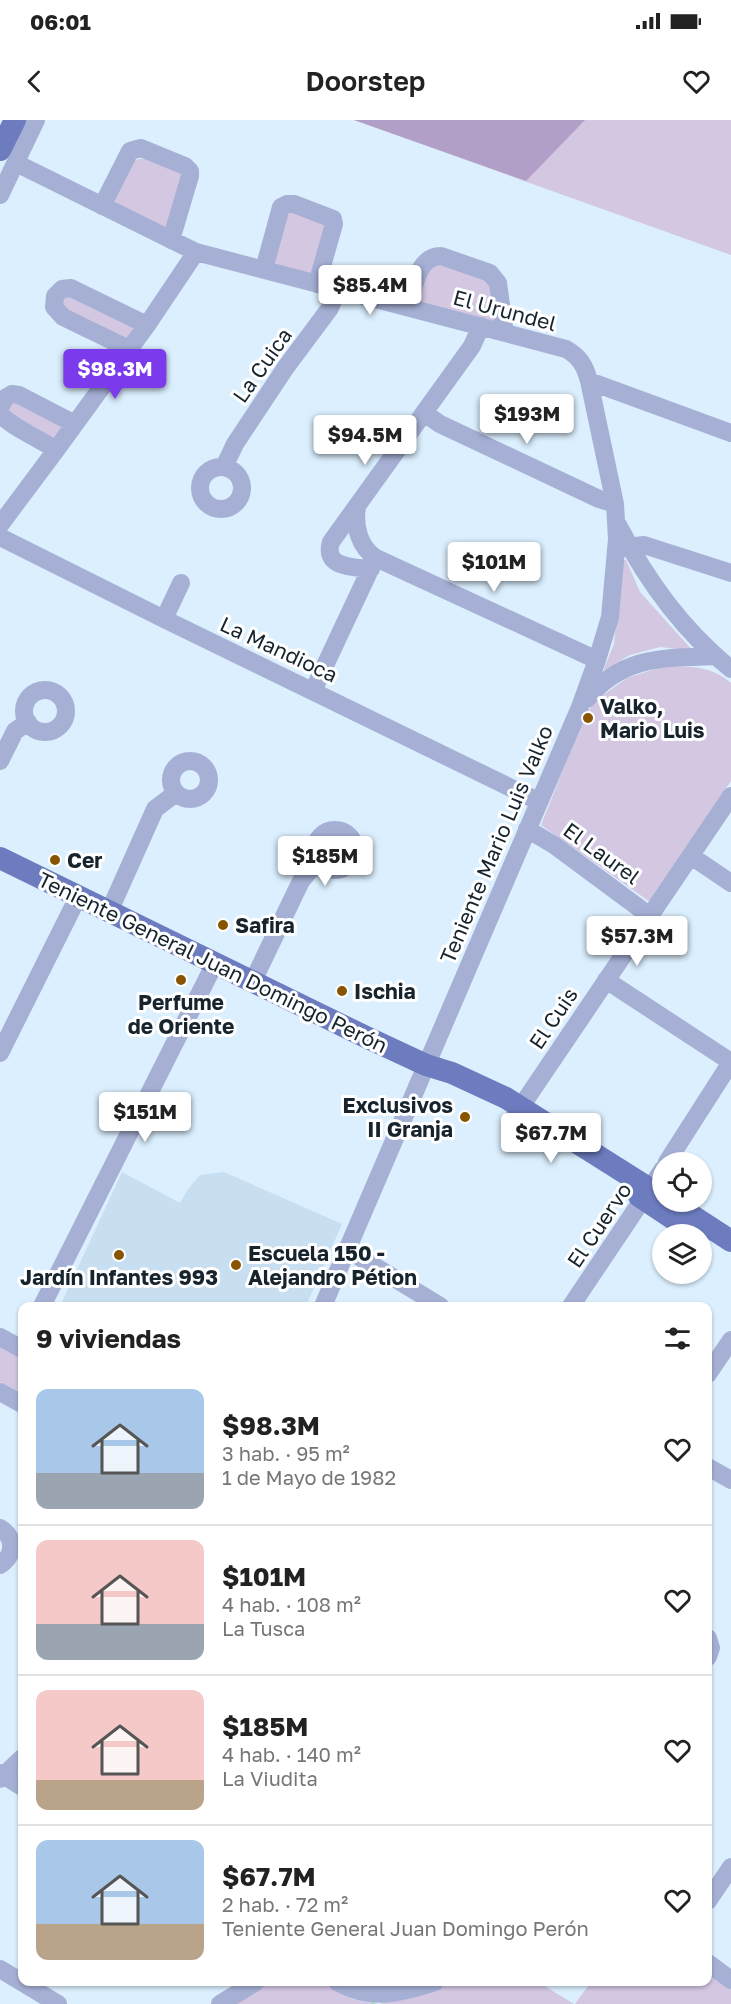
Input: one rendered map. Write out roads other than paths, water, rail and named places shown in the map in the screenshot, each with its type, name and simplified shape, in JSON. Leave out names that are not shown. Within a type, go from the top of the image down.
[{"type":"main road","points":[[8,156],[15,120]]},
{"type":"main road","name":"Teniente General Juan Domingo Perón","points":[[0,858],[426,1065],[452,1073],[652,1195]]},
{"type":"main road","name":"Teniente General Juan Domingo Perón","points":[[671,1212],[685,1224]]},
{"type":"main road","points":[[686,1212],[731,1241]]},
{"type":"main road","points":[[712,1245],[731,1257]]},
{"type":"street","points":[[0,195],[8,156],[36,120]]},
{"type":"street","points":[[102,206],[124,159],[135,148],[150,150],[185,166],[190,171],[190,176],[171,240]]},
{"type":"street","name":"El Urundel","points":[[8,156],[196,252],[566,349],[581,361],[588,381]]},
{"type":"street","points":[[264,269],[281,207],[294,204],[333,219],[334,224],[317,284]]},
{"type":"street","points":[[0,525],[147,325],[196,252]]},
{"type":"street","points":[[408,307],[422,265],[432,256],[441,256],[490,273],[495,277],[498,283],[505,333]]},
{"type":"street","points":[[129,349],[63,317],[54,307],[55,296],[62,289],[71,288],[147,325]]},
{"type":"street","name":"La Cuica","points":[[224,467],[235,444],[286,367],[330,308],[338,289]]},
{"type":"street","points":[[481,326],[472,346],[331,542],[329,549],[331,557],[345,566],[374,564],[597,660]]},
{"type":"street","points":[[588,381],[731,433]]},
{"type":"street","name":"Teniente Mario Luis Valko","points":[[325,1302],[580,707],[610,617],[623,547],[588,381]]},
{"type":"street","points":[[56,450],[7,422],[0,411],[5,398],[12,394],[19,395],[75,424]]},
{"type":"street","points":[[424,413],[440,424],[599,499],[615,504]]},
{"type":"street","points":[[357,507],[359,535],[374,564]]},
{"type":"street","name":"La Mandioca","points":[[0,537],[538,801]]},
{"type":"street","points":[[623,547],[644,545],[653,547],[731,573]]},
{"type":"street","points":[[623,547],[671,610],[714,656],[731,669]]},
{"type":"street","points":[[314,691],[374,564]]},
{"type":"street","points":[[164,619],[181,583]]},
{"type":"street","points":[[580,707],[601,683],[624,668],[654,659],[714,656]]},
{"type":"street","points":[[0,761],[15,731],[28,722]]},
{"type":"street","points":[[109,912],[156,809],[176,794]]},
{"type":"street","name":"El Cuis","points":[[517,1111],[731,796]]},
{"type":"street","name":"El Laurel","points":[[527,829],[554,845],[650,916]]},
{"type":"street","points":[[691,856],[731,884]]},
{"type":"street","points":[[253,981],[301,881],[311,869],[320,864]]},
{"type":"street","points":[[0,1053],[78,897]]},
{"type":"street","points":[[44,1302],[215,963]]},
{"type":"street","points":[[606,981],[731,1062],[673,1152]]},
{"type":"street","name":"El Cuervo","points":[[574,1302],[652,1195]]},
{"type":"street","points":[[348,1250],[433,1302]]},
{"type":"street","points":[[0,1337],[18,1345]]},
{"type":"street","points":[[712,1368],[731,1340]]},
{"type":"street","points":[[0,1392],[18,1402]]},
{"type":"street","points":[[712,1469],[731,1480]]},
{"type":"street","points":[[0,1528],[7,1533],[12,1545],[9,1557],[0,1565]]},
{"type":"street","points":[[18,1761],[1,1776],[18,1785]]},
{"type":"street","points":[[712,1895],[731,1867]]},
{"type":"street","points":[[712,1966],[731,1980]]},
{"type":"street","points":[[0,1969],[18,1977]]},
{"type":"street","points":[[36,1986],[58,2004]]},
{"type":"street","points":[[220,2004],[249,1986]]},
{"type":"street","points":[[344,1986],[369,1994],[381,1995],[421,1986]]},
{"type":"place","name":"Valko, Mario Luis","points":[[588,718]]},
{"type":"place","name":"Cer","points":[[55,860]]},
{"type":"place","name":"Safira","points":[[223,925]]},
{"type":"place","name":"Perfume de Oriente","points":[[181,980]]},
{"type":"place","name":"Ischia","points":[[342,991]]},
{"type":"place","name":"Exclusivos II Granja","points":[[465,1117]]},
{"type":"place","name":"Jardín Infantes 993","points":[[119,1255]]},
{"type":"place","name":"Escuela 150 - Alejandro Pétion","points":[[236,1265]]}]
